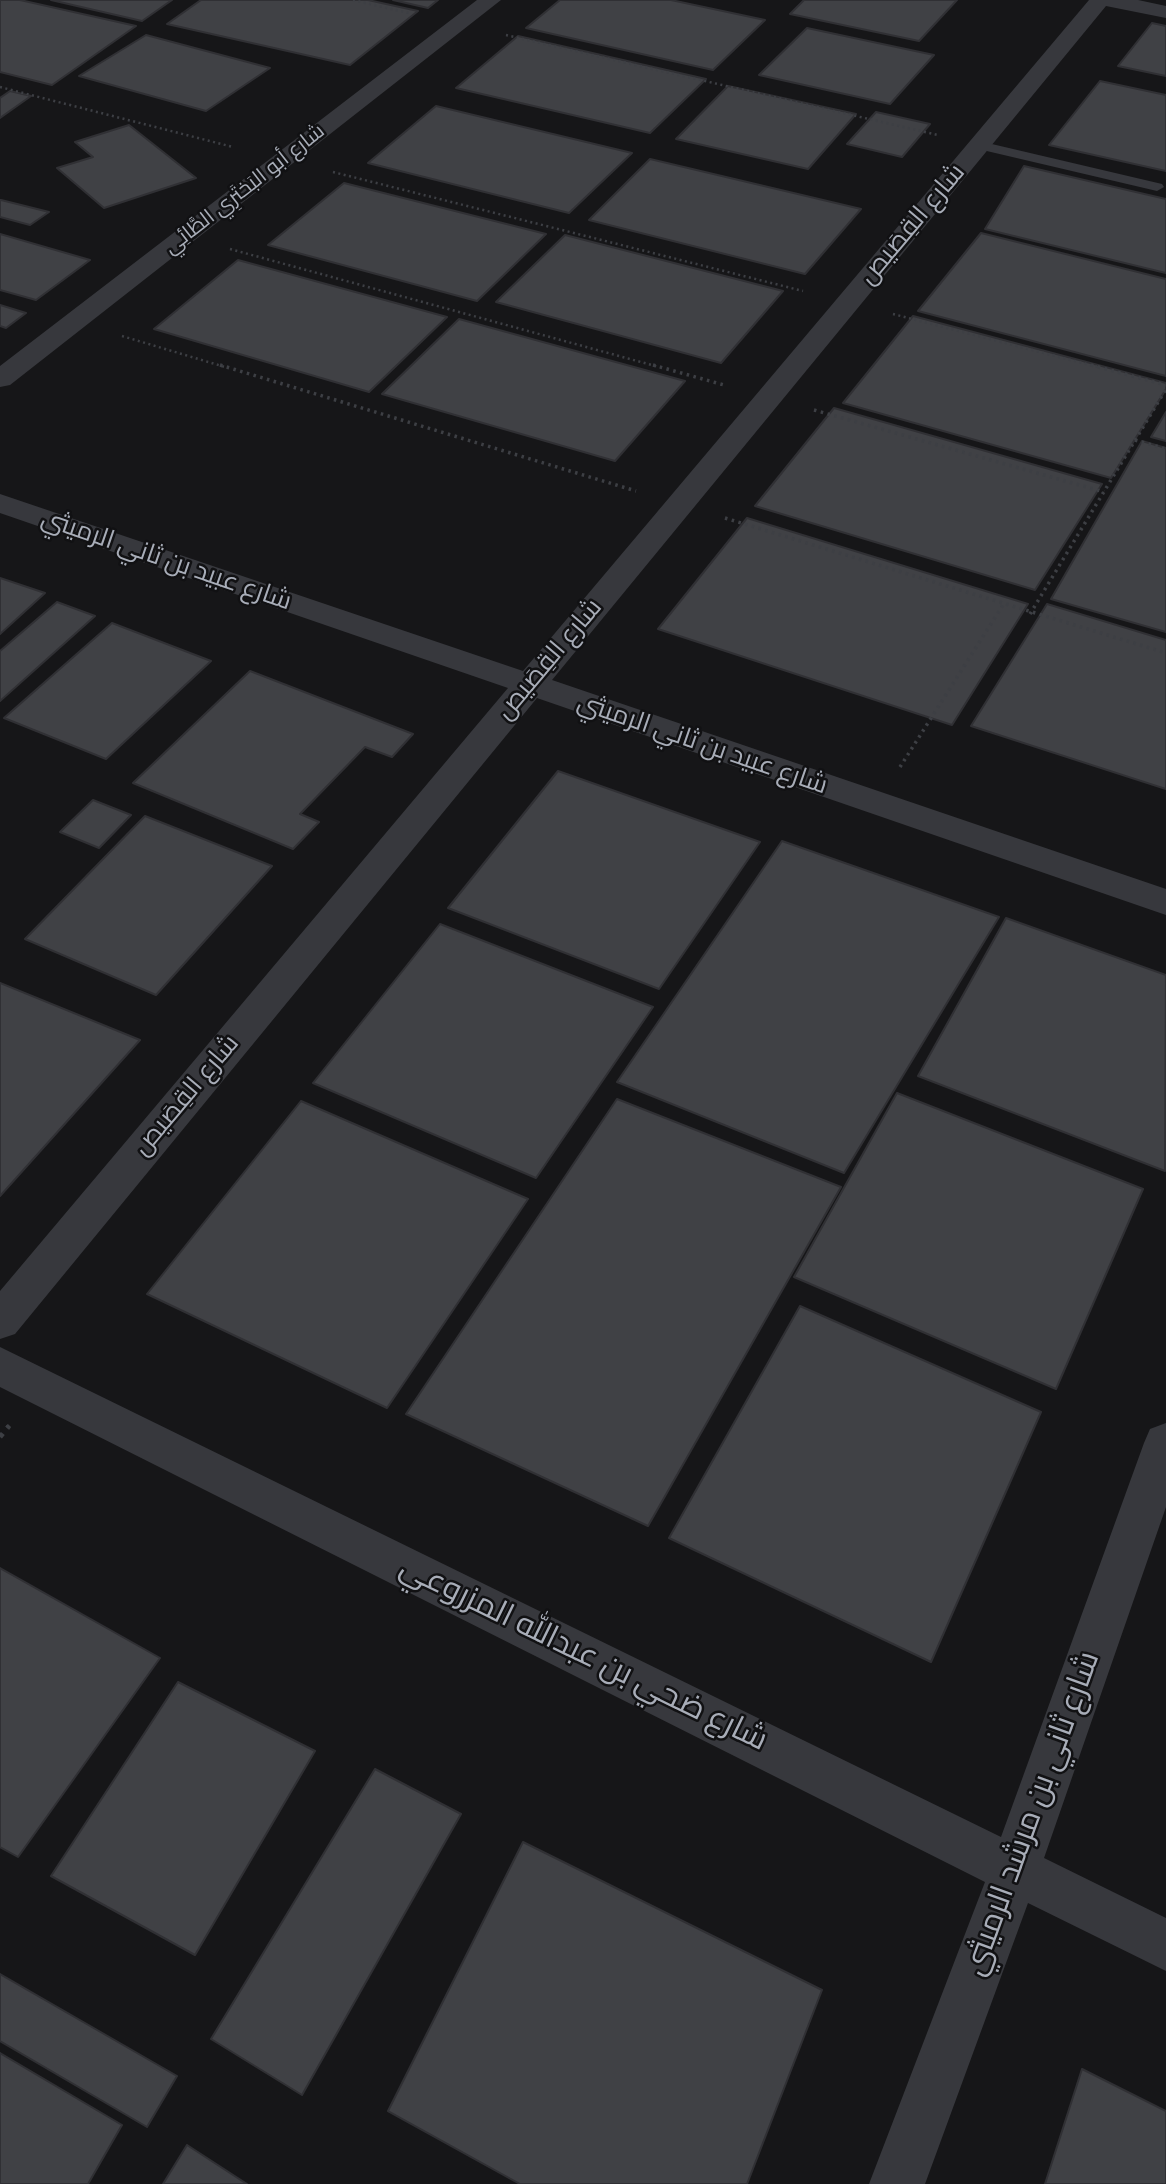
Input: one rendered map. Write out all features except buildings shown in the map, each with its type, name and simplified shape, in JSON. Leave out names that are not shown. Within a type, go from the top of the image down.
[{"type":"street","name":"شارع أبو البَختَرِي الطَّائِي","points":[[0,379],[490,0]]},
{"type":"street","name":"شارع القِصَيص","points":[[0,1321],[1100,0]]},
{"type":"street","points":[[1106,0],[1160,7]]},
{"type":"street","name":"شارع عبيد بن ثاني الرميثي","points":[[0,503],[528,687],[1166,902]]},
{"type":"street","name":"شارع ضحي بن عبدالله المزروعي","points":[[0,1366],[1166,1945]]},
{"type":"street","name":"شارع ثاني بن مرشد الرميثي","points":[[897,2184],[1015,1869],[1166,1443]]},
{"type":"lane","points":[[979,145],[1157,187]]},
{"type":"path","points":[[353,0],[979,145]]},
{"type":"path","points":[[0,87],[848,303],[1166,387],[1030,614]]},
{"type":"path","points":[[185,237],[1104,492]]},
{"type":"path","points":[[74,321],[680,504],[1030,614],[1166,653]]},
{"type":"path","points":[[1135,440],[1166,449]]},
{"type":"path","points":[[876,804],[1003,605]]}]
